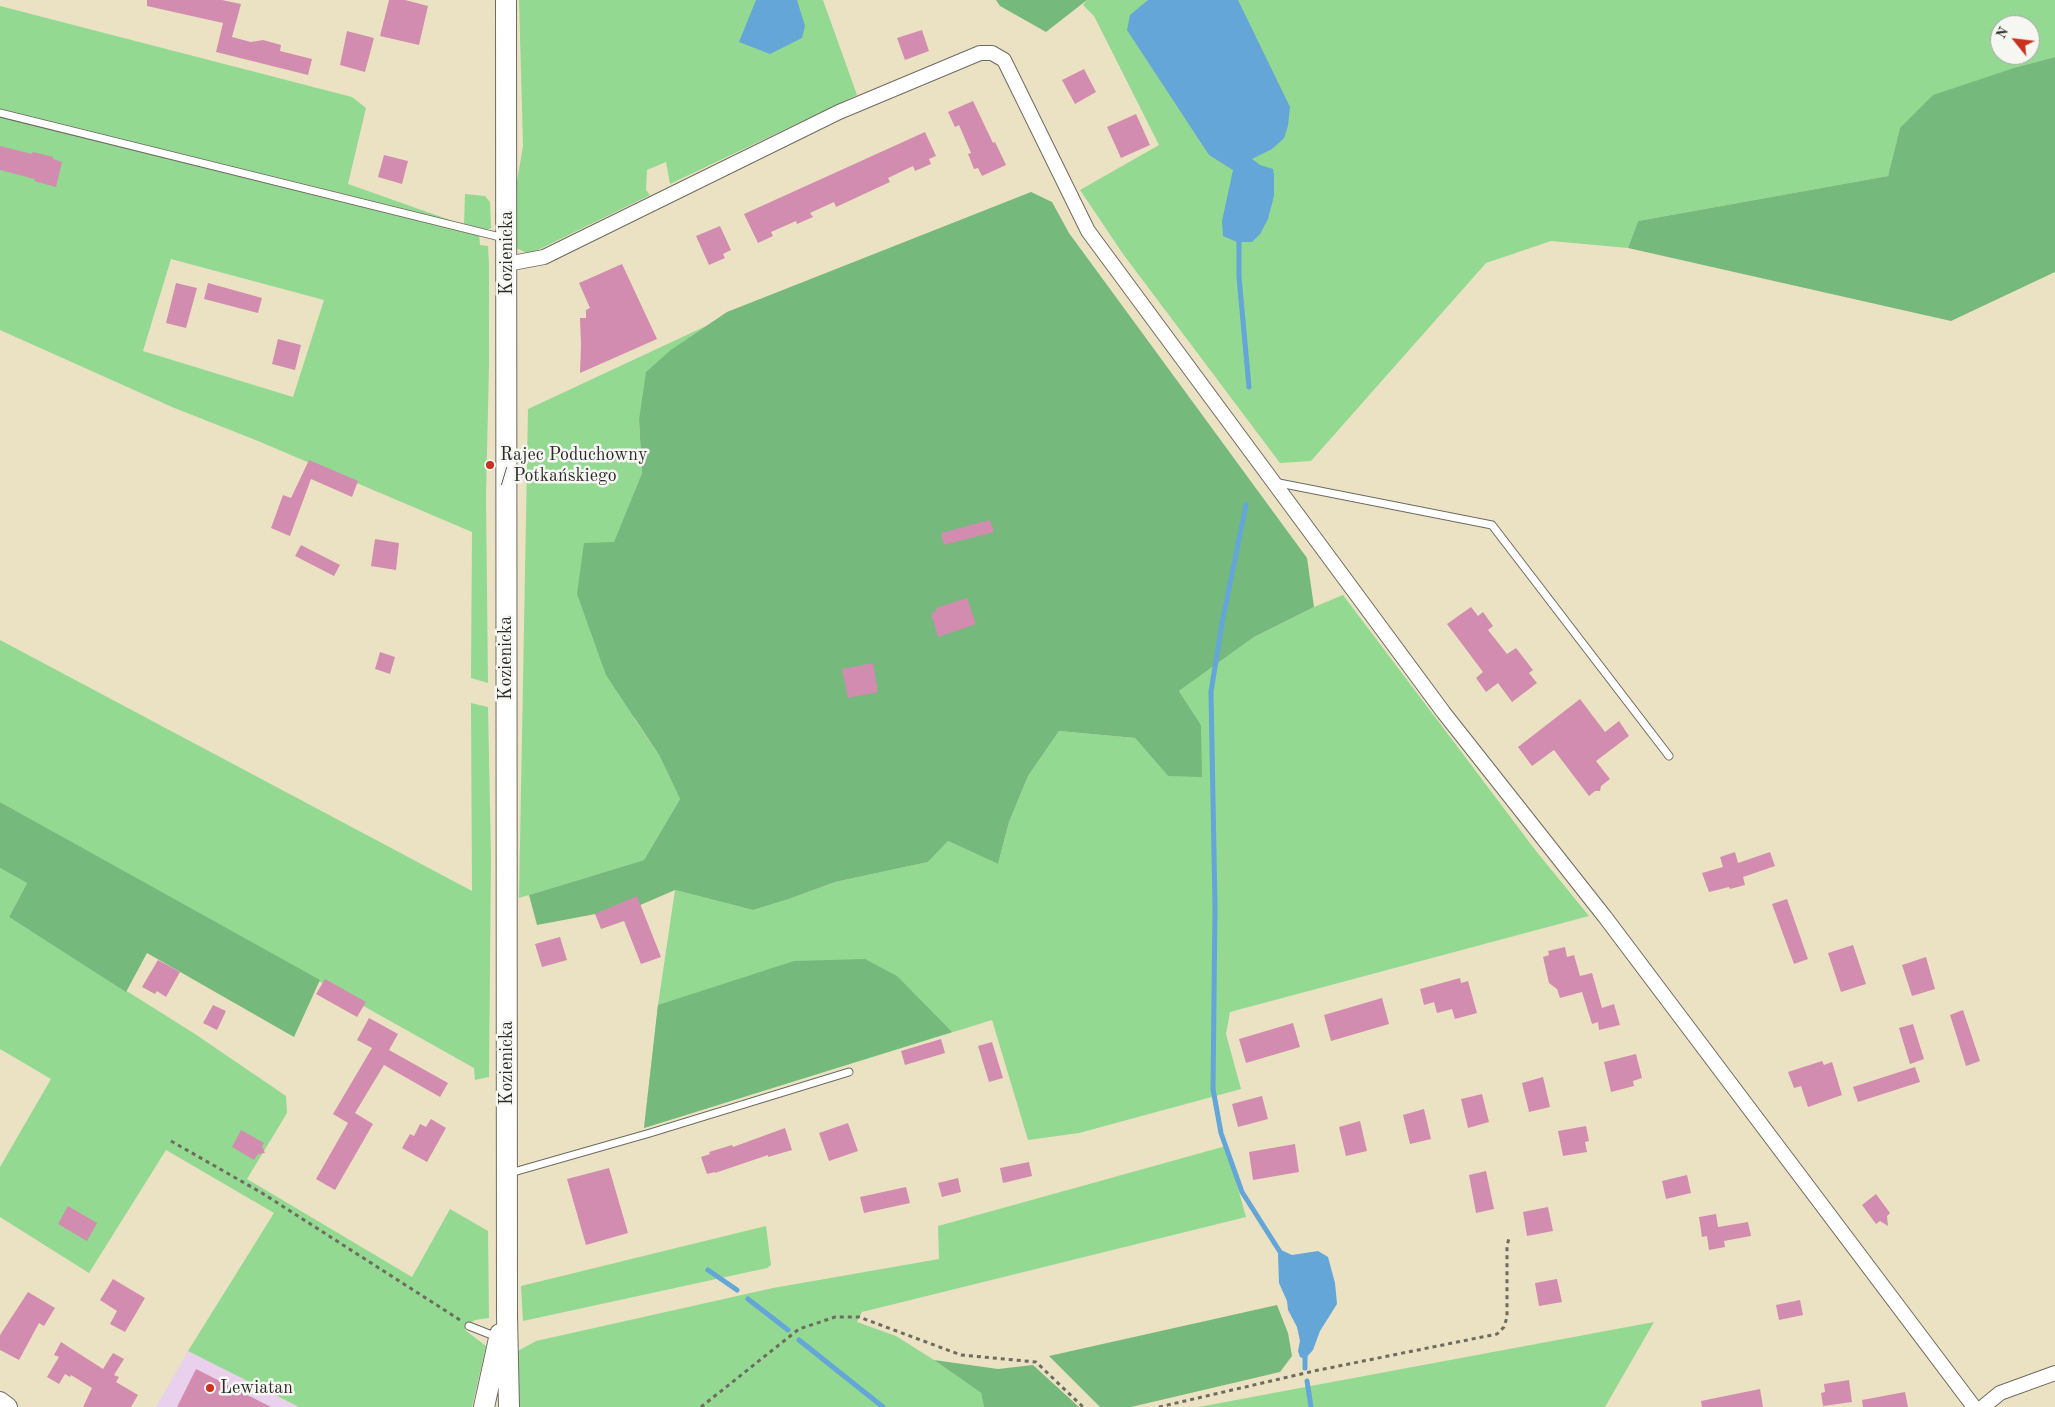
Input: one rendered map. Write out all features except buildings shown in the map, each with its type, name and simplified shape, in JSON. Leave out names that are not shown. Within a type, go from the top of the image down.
[{"type":"main road","name":"Kozienicka","points":[[484,1407],[503,1338],[507,1316],[506,0]]},
{"type":"main road","name":"Kozienicka","points":[[503,1338],[509,1407]]},
{"type":"street","points":[[507,264],[544,257],[839,112],[980,53],[992,53],[1004,60],[1088,231],[1444,713],[1605,917],[1974,1407]]},
{"type":"street","points":[[1983,1407],[2000,1393],[2055,1373]]},
{"type":"street","points":[[0,1401],[8,1407]]},
{"type":"lane","points":[[0,113],[507,238]]},
{"type":"lane","points":[[1274,482],[1492,525],[1669,756]]},
{"type":"lane","points":[[507,1174],[650,1133],[849,1072]]},
{"type":"lane","points":[[469,1326],[503,1338]]},
{"type":"path","points":[[172,1141],[262,1192],[469,1326]]},
{"type":"path","points":[[1159,1407],[1314,1371],[1497,1334],[1504,1327],[1507,1317],[1507,1246],[1510,1238]]},
{"type":"path","points":[[701,1407],[799,1330],[835,1317],[859,1317],[866,1319],[961,1355],[1036,1362],[1083,1407]]},
{"type":"shaded area","points":[[188,1351],[299,1407],[156,1407]]},
{"type":"green space","points":[[519,0],[823,0],[857,95],[670,184],[666,162],[647,170],[646,190],[650,195],[536,251],[527,253],[516,248],[517,181],[523,146]]},
{"type":"green space","points":[[996,0],[1087,0],[1046,32],[1000,6]]},
{"type":"green space","points":[[1087,0],[2055,0],[2055,57],[2040,61],[2040,15],[1990,15],[1990,65],[2025,65],[2017,67],[1900,128],[1888,176],[1638,221],[1628,248],[1551,241],[1486,263],[1311,461],[1280,463],[1123,254],[1080,190],[1159,145],[1094,16],[1083,5]]},
{"type":"green space","points":[[0,6],[352,97],[366,108],[348,184],[464,225],[465,194],[485,196],[490,202],[491,228],[479,233],[480,245],[488,246],[489,264],[486,497],[488,683],[471,678],[472,532],[258,441],[172,407],[0,330]],"holes":[[[171,259],[324,300],[293,397],[143,351]]]},
{"type":"green space","points":[[2055,57],[2055,272],[1951,321],[1628,248],[1638,221],[1888,176],[1900,128],[1933,95],[2017,67],[2040,65],[2040,61]]},
{"type":"green space","points":[[1031,192],[1052,202],[1069,233],[1307,558],[1314,607],[1254,637],[1179,691],[1201,725],[1202,777],[1168,776],[1135,738],[1059,731],[1028,776],[1009,822],[998,864],[948,841],[928,862],[835,882],[753,910],[675,890],[638,906],[537,925],[529,895],[644,860],[680,799],[659,755],[606,675],[577,594],[584,543],[614,542],[642,473],[639,420],[646,372],[672,349],[727,312]]},
{"type":"green space","points":[[706,326],[672,349],[639,420],[642,473],[614,543],[634,718],[659,755],[680,799],[644,860],[519,898],[528,409]]},
{"type":"green space","points":[[1343,595],[1536,851],[1589,916],[1230,1012],[1226,1034],[1241,1089],[1079,1133],[1028,1140],[992,1020],[644,1128],[658,1005],[675,890],[753,910],[835,882],[928,862],[948,841],[998,864],[1009,822],[1028,776],[1059,731],[1135,738],[1168,776],[1201,725],[1179,691],[1254,637],[1314,607]]},
{"type":"green space","points":[[0,640],[472,891],[471,703],[488,707],[491,857],[489,1077],[475,1080],[474,1068],[0,802]]},
{"type":"green space","points":[[0,802],[320,980],[294,1037],[147,953],[126,992],[9,917],[27,883],[0,868]]},
{"type":"green space","points":[[0,868],[27,883],[9,917],[195,1034],[286,1096],[287,1113],[247,1179],[412,1277],[450,1209],[488,1231],[489,1318],[475,1320],[465,1330],[486,1346],[472,1407],[299,1407],[188,1351],[274,1213],[166,1150],[89,1273],[0,1217],[0,1167],[51,1079],[0,1049]]},
{"type":"green space","points":[[865,959],[897,976],[952,1032],[644,1128],[658,1005],[794,961]]},
{"type":"green space","points":[[1226,1146],[1246,1217],[862,1312],[857,1322],[896,1336],[934,1360],[981,1393],[984,1407],[517,1407],[516,1352],[536,1341],[773,1288],[939,1259],[938,1226]]},
{"type":"green space","points":[[766,1226],[771,1265],[767,1268],[523,1321],[521,1286]]},
{"type":"green space","points":[[1277,1305],[1288,1333],[1292,1356],[1280,1372],[1131,1407],[1100,1407],[1049,1356]]},
{"type":"green space","points":[[1654,1322],[1605,1407],[1199,1407],[1300,1388]]},
{"type":"green space","points":[[934,1360],[998,1369],[1033,1365],[1079,1407],[984,1407],[981,1393]]},
{"type":"water","points":[[756,0],[797,0],[805,26],[802,38],[770,54],[739,42]]},
{"type":"water","points":[[1148,0],[1238,0],[1290,107],[1288,126],[1284,138],[1272,149],[1252,159],[1260,165],[1273,169],[1274,196],[1268,219],[1260,234],[1252,242],[1237,242],[1223,236],[1222,221],[1233,170],[1209,155],[1127,30],[1130,15]]},
{"type":"water","points":[[1281,1250],[1292,1255],[1318,1251],[1328,1257],[1335,1283],[1337,1304],[1320,1331],[1313,1350],[1305,1359],[1300,1357],[1298,1351],[1300,1341],[1297,1327],[1288,1310],[1287,1301],[1279,1283],[1278,1254]]},
{"type":"waterway","points":[[1239,236],[1239,277],[1249,387]]},
{"type":"waterway","points":[[1246,505],[1222,623],[1211,692],[1215,907],[1213,1089],[1221,1133],[1242,1192],[1282,1255]]},
{"type":"waterway","points":[[708,1270],[737,1290]]},
{"type":"waterway","points":[[748,1299],[788,1330]]},
{"type":"waterway","points":[[799,1340],[883,1407]]},
{"type":"waterway","points":[[1305,1353],[1305,1368]]},
{"type":"waterway","points":[[1307,1381],[1311,1407]]},
{"type":"place","name":"Rajec Poduchowny / Potkańskiego","points":[[490,465]]},
{"type":"place","name":"Lewiatan","points":[[210,1388]]}]
